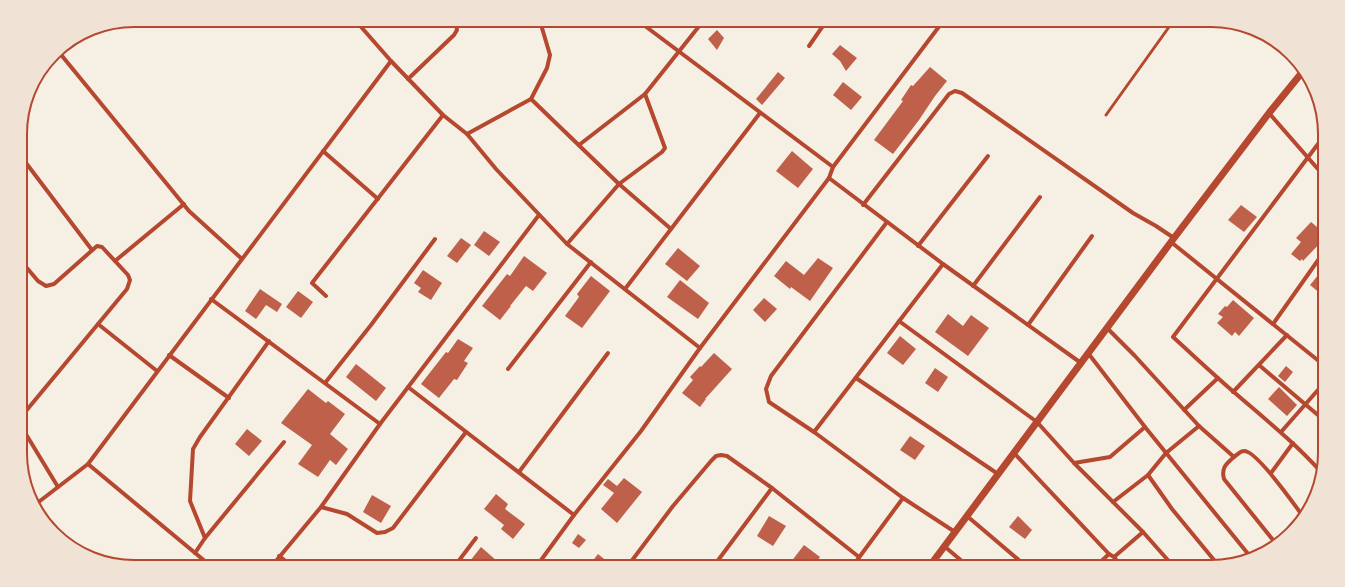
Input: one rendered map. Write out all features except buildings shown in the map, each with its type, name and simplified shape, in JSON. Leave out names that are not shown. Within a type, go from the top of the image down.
[{"type":"street","points":[[361,27],[391,61],[443,115],[466,134],[496,169],[567,244],[700,348]]},
{"type":"street","points":[[408,79],[454,35],[457,30],[456,27]]},
{"type":"street","points":[[466,134],[532,99],[547,68],[550,55],[542,27]]},
{"type":"street","points":[[646,27],[833,167]]},
{"type":"street","points":[[579,145],[645,94],[698,27]]},
{"type":"street","points":[[809,46],[822,27]]},
{"type":"street","points":[[541,560],[574,515],[641,432],[700,348],[829,178],[833,167],[939,27]]},
{"type":"street","points":[[61,55],[189,211],[242,259]]},
{"type":"street","points":[[39,502],[88,464],[391,61]]},
{"type":"street","points":[[934,560],[1172,240],[1300,75]]},
{"type":"street","points":[[863,205],[949,94],[955,92],[962,93],[1133,213],[1156,226],[1217,280],[1318,360]]},
{"type":"street","points":[[567,244],[619,184],[662,152],[665,148],[645,94]]},
{"type":"street","points":[[532,99],[619,184],[671,229]]},
{"type":"street","points":[[625,289],[760,113]]},
{"type":"street","points":[[1269,113],[1318,170]]},
{"type":"street","points":[[326,296],[312,283],[443,115]]},
{"type":"street","points":[[1317,468],[1281,432],[1233,392],[1173,337],[1318,144]]},
{"type":"street","points":[[323,151],[378,199]]},
{"type":"street","points":[[918,246],[988,156]]},
{"type":"street","points":[[27,164],[92,250]]},
{"type":"street","points":[[829,178],[918,246],[1081,363]]},
{"type":"street","points":[[974,286],[1040,197]]},
{"type":"street","points":[[115,261],[184,204]]},
{"type":"street","points":[[276,560],[321,507],[380,424],[539,215]]},
{"type":"street","points":[[887,222],[771,376],[766,389],[769,402],[814,432],[903,498],[955,532]]},
{"type":"street","points":[[1028,325],[1092,236]]},
{"type":"street","points":[[325,383],[371,325],[435,238]]},
{"type":"street","points":[[27,268],[38,281],[46,286],[54,284],[96,246],[102,247],[128,275],[130,280],[127,288],[27,410]]},
{"type":"street","points":[[1273,324],[1318,260]]},
{"type":"street","points":[[508,369],[591,262]]},
{"type":"street","points":[[814,432],[943,264]]},
{"type":"street","points":[[211,299],[380,424]]},
{"type":"street","points":[[900,321],[1037,422],[1074,463],[1143,532],[1168,560]]},
{"type":"street","points":[[98,324],[157,371]]},
{"type":"street","points":[[1107,328],[1135,356],[1199,426],[1234,457]]},
{"type":"street","points":[[1233,392],[1287,335]]},
{"type":"street","points":[[205,538],[190,501],[193,449],[269,341]]},
{"type":"street","points":[[519,472],[608,353]]},
{"type":"street","points":[[1088,354],[1145,427],[1248,553]]},
{"type":"street","points":[[169,356],[229,398]]},
{"type":"street","points":[[1259,365],[1318,415]]},
{"type":"street","points":[[856,378],[998,474]]},
{"type":"street","points":[[1184,410],[1218,378]]},
{"type":"street","points":[[408,387],[574,515]]},
{"type":"street","points":[[1281,432],[1318,390]]},
{"type":"street","points":[[1113,502],[1148,474],[1166,453],[1199,426]]},
{"type":"street","points":[[1074,463],[1110,457],[1145,427]]},
{"type":"street","points":[[321,507],[347,514],[378,532],[385,532],[393,528],[466,432]]},
{"type":"street","points":[[27,436],[58,487]]},
{"type":"street","points":[[195,553],[205,538],[284,442]]},
{"type":"street","points":[[1270,473],[1293,443]]},
{"type":"street","points":[[1273,540],[1224,479],[1223,469],[1226,465],[1240,452],[1246,451],[1270,473],[1300,512]]},
{"type":"street","points":[[1014,453],[1116,560]]},
{"type":"street","points":[[632,560],[682,495],[716,456],[720,455],[727,456],[772,488],[859,557]]},
{"type":"street","points":[[88,464],[204,560]]},
{"type":"street","points":[[1148,474],[1172,510],[1214,560]]},
{"type":"street","points":[[718,560],[772,488]]},
{"type":"street","points":[[857,560],[903,498]]},
{"type":"street","points":[[967,516],[1019,560]]},
{"type":"street","points":[[1114,557],[1143,532]]},
{"type":"street","points":[[459,560],[476,538]]},
{"type":"street","points":[[944,546],[961,560]]},
{"type":"street","points":[[1103,560],[1109,554]]},
{"type":"street","points":[[279,556],[284,560]]},
{"type":"lane","points":[[1106,115],[1169,27]]}]
